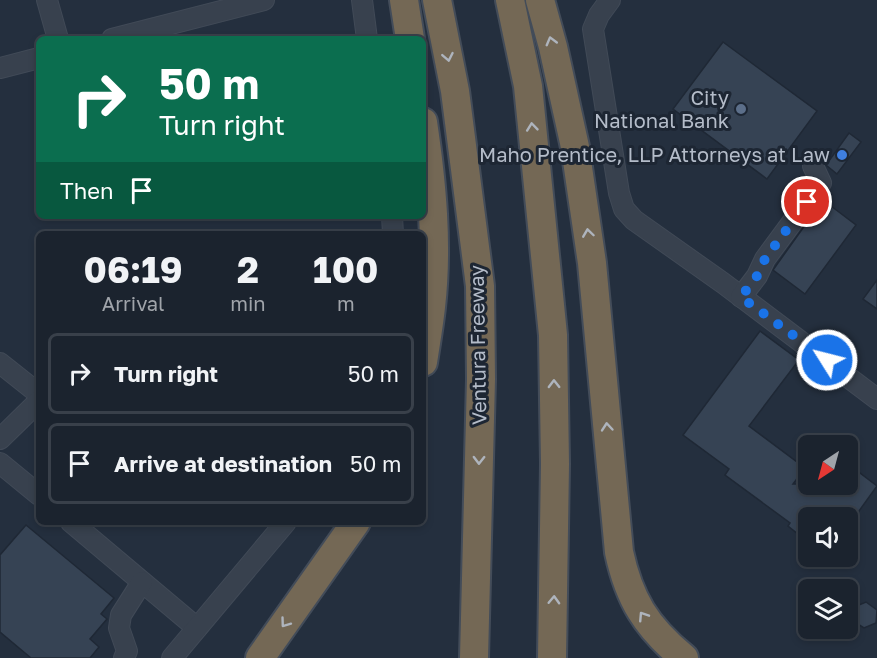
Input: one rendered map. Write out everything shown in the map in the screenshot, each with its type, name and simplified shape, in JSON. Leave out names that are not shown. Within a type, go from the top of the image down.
[{"type":"highway","points":[[404,0],[410,36]]},
{"type":"highway","name":"Ventura Freeway","points":[[437,0],[455,91],[480,286],[481,379],[474,658]]},
{"type":"highway","points":[[510,0],[528,86],[553,335],[555,475],[552,658]]},
{"type":"highway","points":[[540,0],[575,147],[589,240],[619,552],[625,578],[643,617],[656,633],[684,658]]},
{"type":"highway","points":[[426,143],[430,172],[434,254],[426,341]]},
{"type":"highway","points":[[260,658],[354,525]]},
{"type":"street","points":[[46,0],[57,36]]},
{"type":"street","points":[[124,36],[264,0]]},
{"type":"street","points":[[362,0],[368,36]]},
{"type":"street","points":[[610,0],[599,15],[593,29],[619,193],[624,209],[634,220],[877,399]]},
{"type":"street","points":[[0,68],[36,59]]},
{"type":"street","points":[[741,297],[757,276],[765,259],[822,183],[813,166]]},
{"type":"street","points":[[0,363],[36,392]]},
{"type":"street","points":[[0,440],[36,404]]},
{"type":"street","points":[[0,462],[36,492]]},
{"type":"street","points":[[75,525],[197,628]]},
{"type":"street","points":[[172,658],[283,525]]},
{"type":"street","points":[[124,658],[127,651],[119,628],[121,615],[142,582]]},
{"type":"building","points":[[723,42],[817,111],[767,179],[673,109]]},
{"type":"building","name":"Maho Prentice, LLP Attorneys at Law","points":[[849,133],[861,142],[837,174],[826,165]]},
{"type":"building","points":[[823,200],[856,225],[805,294],[773,270]]},
{"type":"building","points":[[877,280],[877,309],[863,299]]},
{"type":"building","points":[[760,331],[799,360],[749,426],[798,463],[798,477],[793,484],[798,484],[798,495],[858,495],[858,472],[877,486],[858,512],[858,507],[798,507],[798,534],[788,526],[790,523],[725,475],[729,469],[683,435]]},
{"type":"building","points":[[26,525],[114,598],[101,614],[107,619],[90,639],[99,647],[90,658],[31,658],[0,632],[0,555]]},
{"type":"building","points":[[866,602],[877,610],[876,623],[864,628],[858,624],[858,605]]},
{"type":"place","name":"City National Bank","points":[[741,109]]},
{"type":"place","name":"Maho Prentice, LLP Attorneys at Law","points":[[842,155]]},
{"type":"route","points":[[807,202],[765,259],[757,276],[741,297],[827,360]]}]
